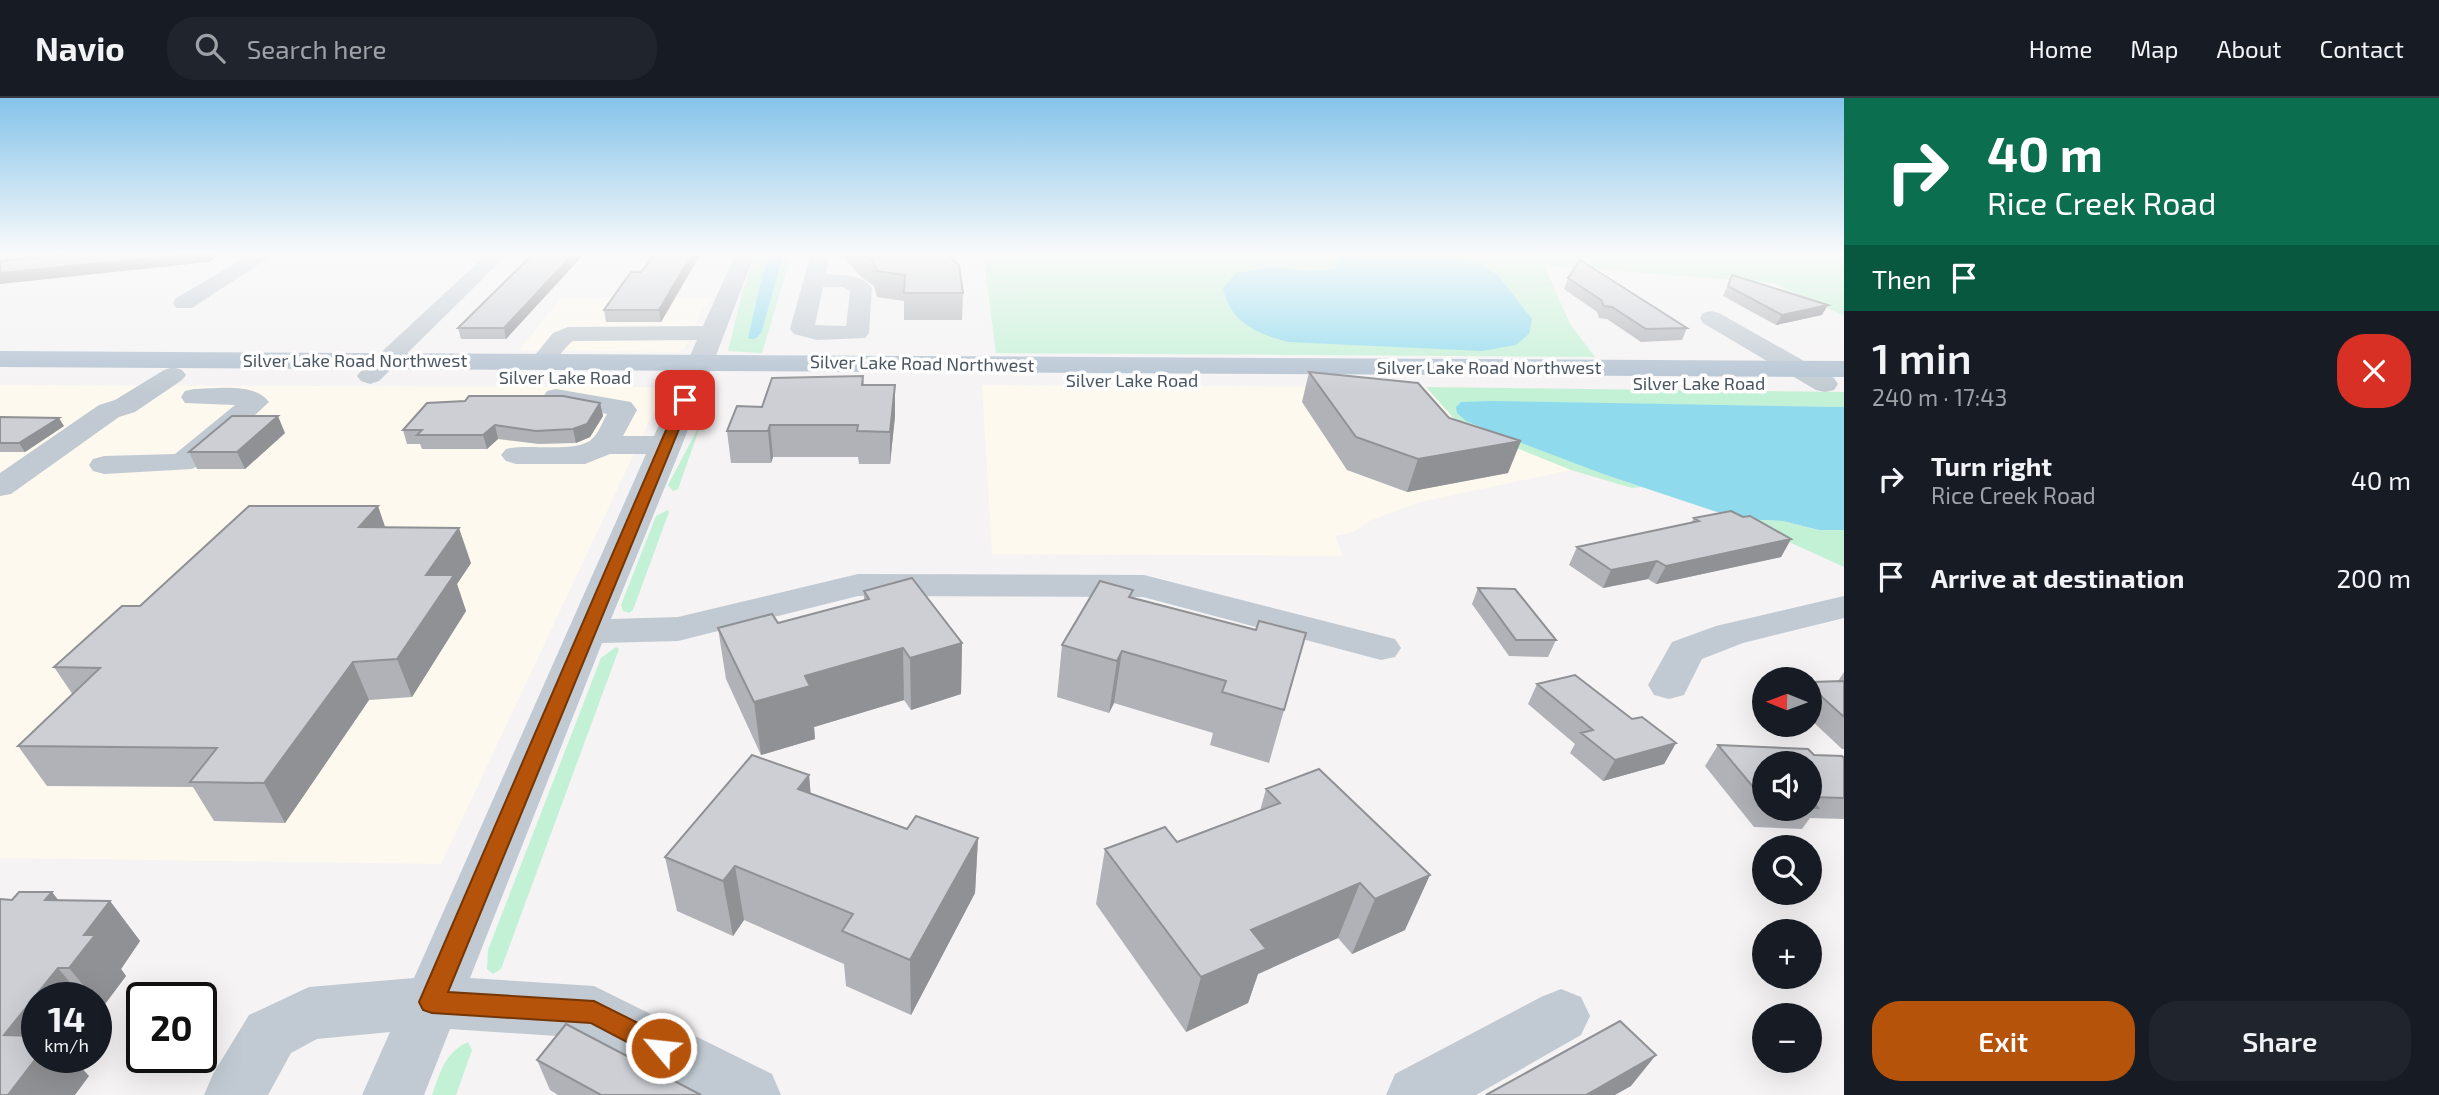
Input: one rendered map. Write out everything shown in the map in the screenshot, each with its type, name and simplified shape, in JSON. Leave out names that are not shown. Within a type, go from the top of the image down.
[{"type":"main road","name":"Silver Lake Road","points":[[0,374],[160,375],[702,357],[1838,379]]},
{"type":"main road","name":"Silver Lake Road Northwest","points":[[0,359],[378,368],[543,360],[702,357],[1798,369],[1838,379]]},
{"type":"street","points":[[184,303],[190,300]]},
{"type":"street","points":[[378,368],[450,300]]},
{"type":"street","points":[[393,1095],[726,300]]},
{"type":"street","points":[[1711,318],[1798,369]]},
{"type":"street","points":[[0,487],[108,411],[125,406],[160,375]]},
{"type":"street","points":[[104,465],[181,463],[255,402],[242,397],[194,397]]},
{"type":"street","points":[[556,397],[623,410],[604,445]]},
{"type":"street","points":[[516,455],[585,455],[604,445],[667,445]]},
{"type":"street","points":[[588,631],[678,629],[858,585],[1144,586],[1381,648]]},
{"type":"street","points":[[1669,685],[1686,650],[1730,634],[1844,607]]},
{"type":"street","points":[[235,1095],[270,1034],[309,1013],[432,1002],[594,1012],[750,1095]]},
{"type":"lane","points":[[1417,1095],[1562,1016]]},
{"type":"shaded area","points":[[560,300],[710,300],[701,311],[685,348],[677,352],[519,350]]},
{"type":"shaded area","points":[[0,385],[652,387],[658,391],[664,390],[441,864],[0,858]]},
{"type":"shaded area","points":[[982,385],[1426,387],[1457,421],[1477,432],[1571,470],[1420,502],[1369,521],[1354,532],[1335,536],[1343,556],[992,554]]},
{"type":"green space","points":[[741,300],[757,300],[749,337],[762,331],[771,300],[778,300],[762,353],[728,351]]},
{"type":"green space","points":[[989,300],[1559,300],[1570,324],[1595,357],[996,353]]},
{"type":"green space","points":[[1809,300],[1844,300],[1844,316]]},
{"type":"green space","points":[[1426,387],[1844,392],[1844,407],[1461,402],[1606,475],[1642,487],[1632,488],[1571,470],[1477,432],[1456,421]]},
{"type":"green space","points":[[713,390],[678,489],[673,491],[668,485],[695,434]]},
{"type":"green space","points":[[668,510],[633,610],[629,613],[623,611],[621,605],[656,516]]},
{"type":"green space","points":[[1738,519],[1783,521],[1819,530],[1844,530],[1844,567]]},
{"type":"green space","points":[[616,647],[619,649],[501,969],[493,974],[487,969],[488,950],[601,658]]},
{"type":"green space","points":[[468,1042],[472,1050],[456,1095],[432,1095],[449,1057]]},
{"type":"water","points":[[757,300],[771,300],[762,331],[756,338],[748,338]]},
{"type":"water","points":[[1226,300],[1517,300],[1532,319],[1529,334],[1516,345],[1482,351],[1288,342],[1246,325],[1231,310]]},
{"type":"water","points":[[1461,402],[1844,407],[1844,530],[1819,530],[1783,521],[1738,519],[1606,475],[1490,431],[1466,421],[1457,413],[1456,407]]},
{"type":"building","points":[[487,300],[531,300],[504,328],[458,328]]},
{"type":"building","points":[[611,300],[665,300],[659,310],[604,310]]},
{"type":"building","points":[[1601,300],[1642,300],[1687,328],[1646,329],[1612,307],[1604,306]]},
{"type":"building","points":[[1753,300],[1810,300],[1828,305],[1782,315]]},
{"type":"building","points":[[1309,372],[1418,383],[1449,418],[1521,441],[1418,459],[1356,437]]},
{"type":"building","points":[[863,376],[862,385],[895,385],[890,432],[857,431],[858,425],[770,425],[768,431],[727,431],[737,406],[762,407],[772,378]]},
{"type":"building","points":[[469,396],[563,396],[600,403],[587,424],[573,429],[536,431],[495,425],[483,435],[417,435],[422,430],[403,430],[427,403],[465,401]]},
{"type":"building","points":[[232,416],[278,416],[237,452],[189,452]]},
{"type":"building","points":[[0,417],[59,418],[19,443],[0,443]]},
{"type":"building","points":[[249,506],[378,506],[359,527],[459,528],[426,575],[454,575],[397,659],[353,662],[264,783],[190,782],[217,748],[18,746],[100,668],[54,667],[122,606],[140,606]]},
{"type":"building","points":[[1731,511],[1743,517],[1750,516],[1791,539],[1666,566],[1657,561],[1611,570],[1577,547],[1699,521],[1694,518]]},
{"type":"building","points":[[912,578],[962,643],[910,658],[903,648],[805,676],[810,686],[754,702],[718,628],[772,614],[778,623],[869,599],[864,591]]},
{"type":"building","points":[[1100,581],[1133,590],[1129,597],[1256,630],[1259,621],[1306,633],[1284,710],[1222,692],[1226,681],[1122,651],[1117,661],[1062,645]]},
{"type":"building","points":[[1478,588],[1515,589],[1556,640],[1516,640]]},
{"type":"building","points":[[1575,675],[1632,719],[1642,717],[1676,743],[1615,760],[1581,733],[1593,730],[1537,684]]},
{"type":"building","points":[[1844,681],[1844,717],[1822,697],[1822,682]]},
{"type":"building","points":[[1718,745],[1810,751],[1752,751],[1752,786]]},
{"type":"building","points":[[752,755],[809,775],[798,789],[907,829],[916,816],[978,838],[910,960],[842,931],[853,914],[735,866],[723,881],[665,857]]},
{"type":"building","points":[[1822,755],[1844,758],[1844,798],[1822,797]]},
{"type":"building","points":[[1319,769],[1430,875],[1375,899],[1360,883],[1251,930],[1266,949],[1201,977],[1105,849],[1165,827],[1177,842],[1280,803],[1266,789]]},
{"type":"building","points":[[19,892],[52,892],[45,900],[110,901],[84,935],[95,935],[69,968],[58,968],[47,982],[21,982],[21,1014],[4,1035],[21,1036],[21,1073],[25,1073],[8,1095],[0,1095],[0,899],[12,900]]},
{"type":"building","points":[[1620,1021],[1656,1055],[1586,1095],[1486,1095]]},
{"type":"building","points":[[566,1024],[701,1095],[601,1095],[537,1060]]},
{"type":"route","points":[[661,1048],[594,1012],[432,1002],[685,400]]}]
